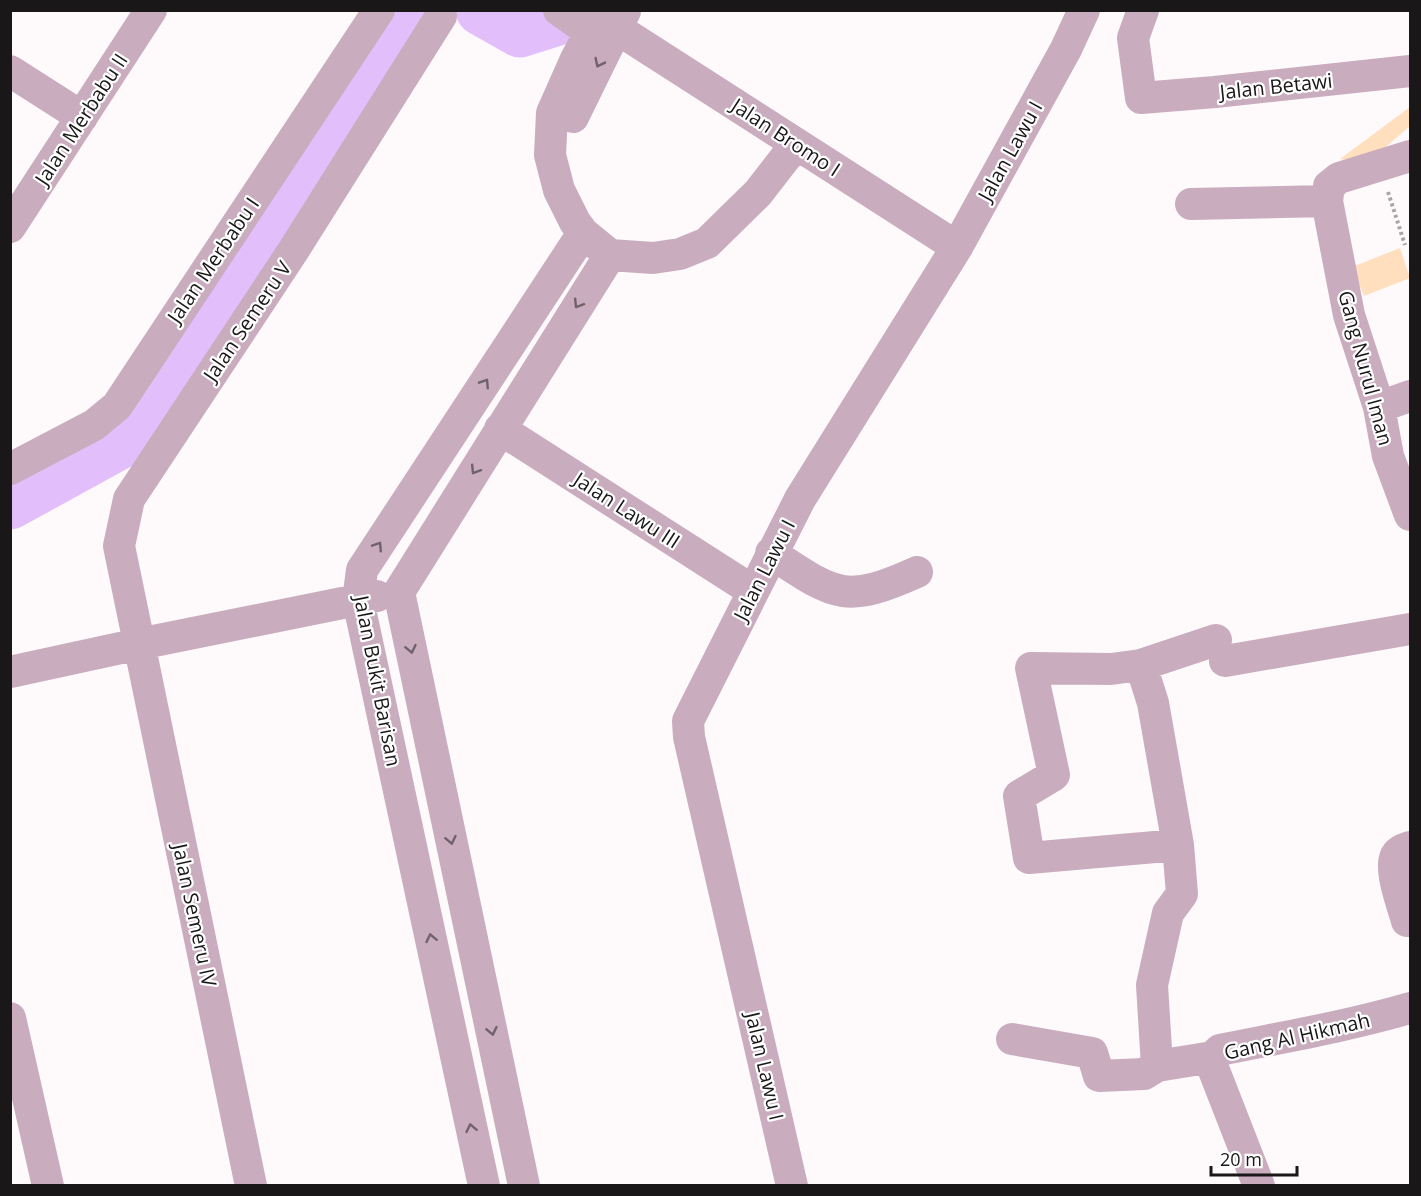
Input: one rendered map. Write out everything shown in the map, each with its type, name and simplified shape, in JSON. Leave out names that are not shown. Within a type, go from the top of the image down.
[{"type":"street","name":"Jalan Merbabu II","points":[[10,226],[151,10]]},
{"type":"street","name":"Jalan Merbabu I","points":[[10,469],[94,425],[117,406],[379,10]]},
{"type":"street","name":"Jalan Lawu I","points":[[792,1185],[692,749],[688,721],[800,499],[957,247],[1066,49],[1084,10]]},
{"type":"street","name":"Jalan Betawi","points":[[1143,10],[1133,38],[1141,98],[1410,70]]},
{"type":"street","name":"Jalan Semeru V","points":[[139,644],[119,546],[129,499],[293,251],[441,16]]},
{"type":"street","points":[[595,19],[569,138],[567,174],[576,222],[610,255],[653,258],[680,255],[707,243],[758,193],[796,144]]},
{"type":"street","name":"Jalan Bromo I","points":[[595,19],[957,247]]},
{"type":"street","points":[[10,71],[82,117]]},
{"type":"street","points":[[1191,204],[1327,201],[1327,191],[1331,183],[1410,156]]},
{"type":"street","name":"Gang Nurul Iman","points":[[1327,201],[1349,315],[1379,407],[1388,456],[1410,515]]},
{"type":"street","name":"Jalan Bukit Barisan","points":[[484,1185],[358,600],[362,570],[576,222]]},
{"type":"street","name":"Jalan Bukit Barisan","points":[[524,1185],[399,592],[610,255]]},
{"type":"street","points":[[1379,407],[1410,396]]},
{"type":"street","name":"Jalan Lawu III","points":[[500,429],[753,591]]},
{"type":"street","points":[[771,553],[830,590],[864,592],[884,587],[917,572]]},
{"type":"street","points":[[10,672],[399,592]]},
{"type":"street","points":[[1178,845],[1029,858],[1019,796],[1054,775],[1031,668],[1111,669],[1221,651],[1410,628]]},
{"type":"street","name":"Jalan Semeru IV","points":[[139,644],[251,1185]]},
{"type":"street","points":[[1141,665],[1153,703],[1178,845],[1182,894],[1168,913],[1152,985],[1157,1066]]},
{"type":"street","points":[[1407,921],[1395,870],[1395,857],[1401,850],[1410,847]]},
{"type":"street","name":"Gang Al Hikmah","points":[[1259,1185],[1213,1068],[1213,1057],[1221,1050],[1323,1028],[1360,1023],[1410,1008]]},
{"type":"street","points":[[10,1018],[48,1185]]},
{"type":"street","points":[[1012,1039],[1092,1053],[1099,1076],[1144,1074],[1157,1066],[1213,1057]]},
{"type":"path","points":[[1379,165],[1405,245]]},
{"type":"shaded area","points":[[1410,107],[1410,126],[1368,162],[1340,159]]},
{"type":"shaded area","points":[[1400,248],[1410,278],[1364,296],[1352,267]]},
{"type":"waterway","points":[[10,504],[132,437],[414,10]]},
{"type":"waterway","points":[[481,10],[520,32],[555,21],[562,10]]}]
